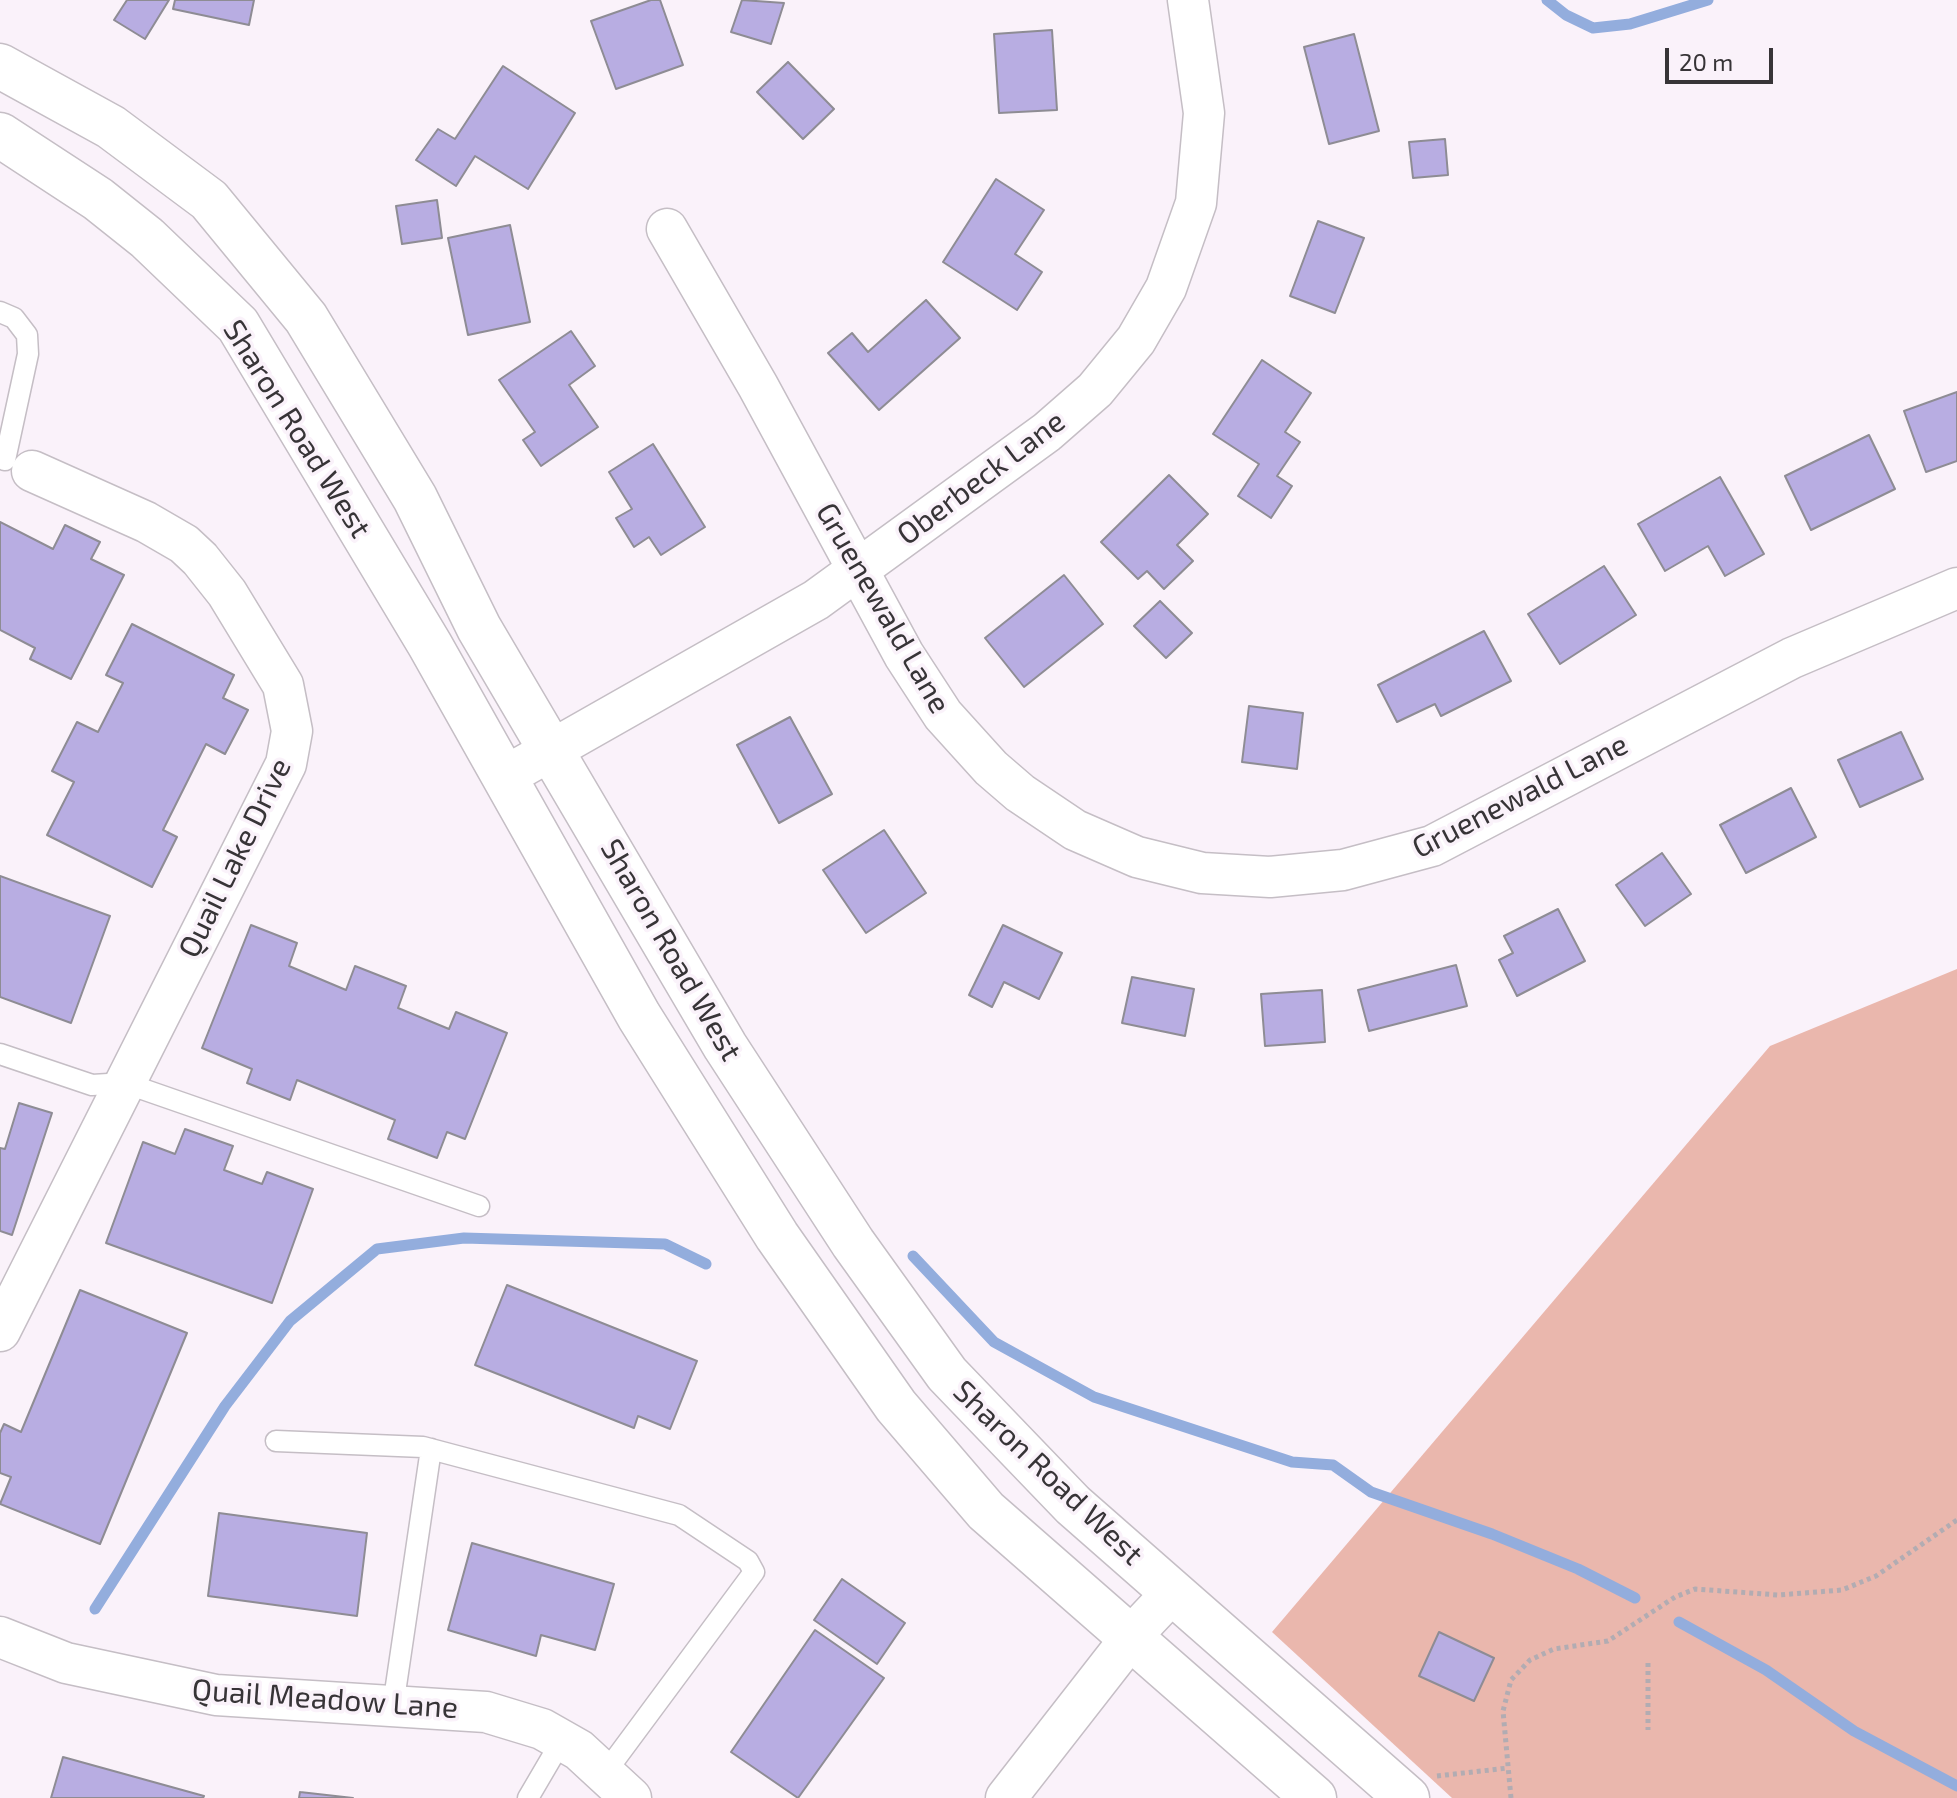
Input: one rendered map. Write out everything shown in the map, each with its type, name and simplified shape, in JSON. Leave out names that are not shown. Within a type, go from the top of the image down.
[{"type":"main road","name":"Sharon Road West","points":[[0,66],[111,127],[209,200],[306,318],[415,498],[479,628],[725,1046],[853,1243],[947,1374],[1073,1505],[1172,1593],[1418,1788]]},
{"type":"main road","name":"Sharon Road West","points":[[0,135],[98,199],[147,238],[238,325],[430,645],[655,1042],[777,1236],[896,1406],[986,1511],[1314,1798]]},
{"type":"street","name":"Oberbeck Lane","points":[[504,777],[816,600],[1047,432],[1095,390],[1136,340],[1166,288],[1196,203],[1204,143],[1204,113],[1188,0]]},
{"type":"street","name":"Gruenewald Lane","points":[[667,229],[859,569],[904,655],[943,715],[1020,793],[1075,830],[1137,857],[1233,877],[1343,870],[1432,846],[1792,658],[1957,588]]},
{"type":"street","name":"Quail Lake Drive","points":[[0,1331],[286,764],[291,713],[283,685],[227,593],[184,544],[146,522],[12,463]]},
{"type":"street","points":[[1006,1798],[1131,1637],[1172,1593]]},
{"type":"street","name":"Quail Meadow Lane","points":[[0,1637],[66,1663],[166,1687],[286,1702],[486,1712],[542,1729],[562,1740],[618,1786]]},
{"type":"lane","points":[[0,312],[14,318],[27,335],[28,354],[12,463]]},
{"type":"lane","points":[[0,1054],[92,1085],[125,1083],[479,1206]]},
{"type":"lane","points":[[276,1441],[431,1449],[679,1515],[748,1561],[754,1572],[618,1786]]},
{"type":"lane","points":[[393,1706],[431,1449]]},
{"type":"lane","points":[[528,1798],[562,1740]]},
{"type":"path","points":[[1511,1798],[1503,1711],[1505,1693],[1511,1680],[1530,1660],[1554,1649],[1618,1637],[1675,1597],[1695,1589],[1799,1595],[1851,1587],[1876,1576],[1957,1520]]},
{"type":"path","points":[[1648,1663],[1648,1730]]},
{"type":"path","points":[[1418,1788],[1508,1768]]},
{"type":"shaded area","points":[[1957,969],[1957,1798],[1452,1798],[1272,1632],[1770,1046]]},
{"type":"building","points":[[127,0],[169,0],[145,39],[114,20]]},
{"type":"building","points":[[175,0],[254,0],[249,25],[173,9]]},
{"type":"building","points":[[651,0],[660,0],[683,65],[616,89],[591,21]]},
{"type":"building","points":[[742,0],[784,3],[771,44],[731,32]]},
{"type":"building","points":[[1052,30],[1057,110],[999,113],[994,34]]},
{"type":"building","points":[[1354,34],[1379,131],[1329,144],[1304,47]]},
{"type":"building","points":[[788,62],[834,109],[803,139],[757,92]]},
{"type":"building","points":[[503,66],[575,113],[528,189],[475,156],[456,186],[416,160],[438,129],[455,139]]},
{"type":"building","points":[[1445,139],[1448,175],[1413,178],[1409,142]]},
{"type":"building","points":[[996,179],[1044,210],[1015,254],[1042,272],[1017,310],[943,262]]},
{"type":"building","points":[[437,200],[442,238],[402,244],[396,206]]},
{"type":"building","points":[[1318,221],[1364,238],[1335,313],[1290,296]]},
{"type":"building","points":[[510,225],[530,322],[468,335],[448,238]]},
{"type":"building","points":[[926,300],[960,338],[879,410],[828,353],[852,333],[868,352]]},
{"type":"building","points":[[571,331],[595,366],[569,385],[598,427],[541,466],[523,440],[535,432],[499,380]]},
{"type":"building","points":[[1262,360],[1311,393],[1285,432],[1300,442],[1277,476],[1292,486],[1271,518],[1238,496],[1259,464],[1213,434]]},
{"type":"building","points":[[1957,392],[1957,461],[1926,472],[1904,411]]},
{"type":"building","points":[[1869,435],[1895,489],[1811,530],[1785,476]]},
{"type":"building","points":[[653,444],[705,527],[661,555],[649,537],[634,547],[616,518],[632,509],[609,472]]},
{"type":"building","points":[[1169,475],[1208,514],[1177,545],[1193,561],[1164,589],[1147,571],[1138,579],[1101,542]]},
{"type":"building","points":[[1720,477],[1764,554],[1725,576],[1708,546],[1665,571],[1638,524]]},
{"type":"building","points":[[0,522],[53,549],[65,525],[100,542],[91,559],[124,575],[71,679],[30,659],[35,648],[0,630]]},
{"type":"building","points":[[1604,566],[1636,615],[1560,664],[1528,614]]},
{"type":"building","points":[[1064,575],[1103,624],[1024,687],[985,638]]},
{"type":"building","points":[[1160,601],[1192,633],[1166,658],[1134,626]]},
{"type":"building","points":[[132,624],[234,675],[223,698],[248,710],[225,754],[206,744],[163,830],[177,837],[152,887],[47,835],[74,782],[52,771],[77,722],[98,732],[123,683],[106,675]]},
{"type":"building","points":[[1484,631],[1511,681],[1441,716],[1435,704],[1397,722],[1378,685]]},
{"type":"building","points":[[1249,706],[1303,713],[1297,769],[1242,762]]},
{"type":"building","points":[[790,717],[832,794],[779,823],[737,745]]},
{"type":"building","points":[[1901,732],[1923,779],[1860,807],[1838,760]]},
{"type":"building","points":[[1791,788],[1816,837],[1746,873],[1720,825]]},
{"type":"building","points":[[884,830],[926,893],[866,933],[823,870]]},
{"type":"building","points":[[1662,853],[1691,894],[1645,926],[1616,885]]},
{"type":"building","points":[[0,876],[110,916],[71,1023],[0,997]]},
{"type":"building","points":[[1558,909],[1585,961],[1517,996],[1499,960],[1513,953],[1504,936]]},
{"type":"building","points":[[251,925],[297,943],[289,966],[346,990],[355,966],[406,986],[398,1008],[449,1029],[456,1012],[507,1033],[465,1139],[447,1132],[437,1158],[388,1139],[395,1120],[297,1080],[290,1100],[247,1083],[252,1069],[202,1048]]},
{"type":"building","points":[[1003,925],[1062,953],[1039,999],[1004,982],[992,1007],[969,995]]},
{"type":"building","points":[[1456,965],[1467,1006],[1369,1031],[1358,990]]},
{"type":"building","points":[[1132,977],[1194,989],[1185,1036],[1122,1023]]},
{"type":"building","points":[[1322,990],[1325,1042],[1265,1046],[1261,994]]},
{"type":"building","points":[[19,1103],[52,1113],[12,1235],[0,1231],[0,1148],[5,1149]]},
{"type":"building","points":[[185,1129],[233,1146],[224,1170],[262,1184],[267,1172],[313,1189],[272,1303],[106,1243],[143,1142],[175,1154]]},
{"type":"building","points":[[507,1285],[697,1361],[670,1429],[638,1416],[634,1428],[475,1365]]},
{"type":"building","points":[[80,1290],[187,1333],[100,1544],[0,1504],[11,1477],[0,1473],[0,1433],[4,1424],[21,1432]]},
{"type":"building","points":[[219,1513],[367,1533],[357,1616],[208,1596]]},
{"type":"building","points":[[472,1543],[614,1584],[595,1650],[541,1635],[536,1656],[448,1630]]},
{"type":"building","points":[[842,1579],[905,1623],[877,1664],[814,1620]]},
{"type":"building","points":[[815,1630],[884,1678],[798,1798],[731,1752]]},
{"type":"building","points":[[1439,1632],[1494,1658],[1474,1701],[1419,1676]]},
{"type":"building","points":[[63,1757],[204,1796],[51,1798]]},
{"type":"building","points":[[300,1792],[353,1798],[299,1798]]},
{"type":"waterway","points":[[1547,0],[1566,15],[1593,28],[1630,24],[1708,0]]},
{"type":"waterway","points":[[95,1609],[225,1406],[290,1321],[377,1249],[464,1238],[665,1244],[706,1264]]},
{"type":"waterway","points":[[913,1256],[994,1342],[1094,1397],[1292,1462],[1333,1465],[1371,1492],[1492,1534],[1578,1569],[1635,1598]]},
{"type":"waterway","points":[[1679,1622],[1766,1670],[1854,1731],[1957,1786]]}]
